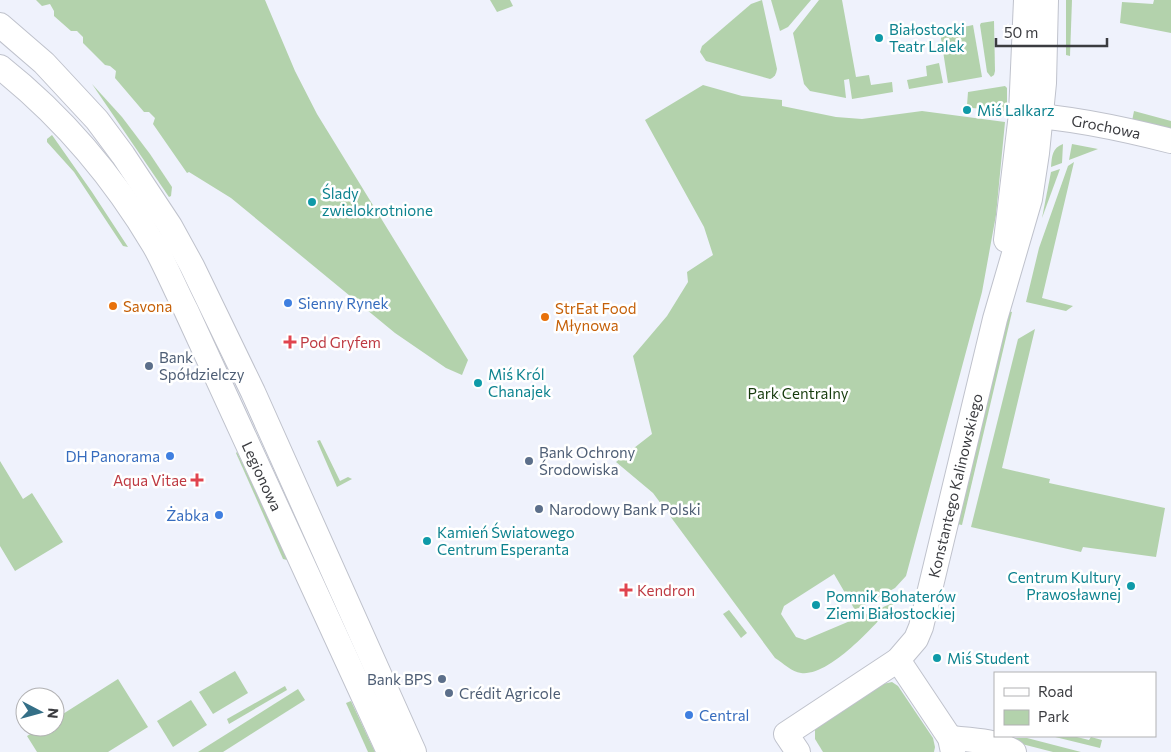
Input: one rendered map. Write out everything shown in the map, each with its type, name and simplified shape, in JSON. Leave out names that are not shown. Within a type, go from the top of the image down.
[{"type":"main road","name":"Konstantego Kalinowskiego","points":[[798,752],[786,734],[898,660],[916,640],[921,627],[999,304],[1030,199],[1031,115],[1026,0]]},
{"type":"main road","name":"Konstantego Kalinowskiego","points":[[1031,115],[1044,83],[1046,0]]},
{"type":"main road","name":"Legionowa","points":[[0,25],[44,63],[97,120],[123,155],[170,226],[192,266],[253,392],[414,752]]},
{"type":"main road","points":[[24,86],[44,63]]},
{"type":"main road","name":"Legionowa","points":[[0,67],[24,86],[77,138],[114,183],[154,246],[389,752]]},
{"type":"main road","name":"Grochowa","points":[[1031,115],[1128,130],[1171,141]]},
{"type":"main road","points":[[229,404],[253,392]]},
{"type":"main road","points":[[898,660],[951,745],[977,740],[999,745],[1014,752]]},
{"type":"green space","points":[[36,0],[265,0],[295,71],[317,114],[468,360],[462,375],[446,368],[395,333],[231,198],[189,172],[187,173],[153,124],[155,118],[149,112],[144,112],[115,78],[116,71],[110,66],[105,65],[83,43],[83,37],[77,31],[71,31],[54,16],[54,11],[50,4],[42,6]]},
{"type":"green space","points":[[490,0],[510,0],[513,6],[497,12]]},
{"type":"green space","points":[[762,0],[777,69],[776,74],[770,79],[706,61],[700,52],[702,46],[751,4]]},
{"type":"green space","points":[[771,0],[811,0],[788,27],[780,31]]},
{"type":"green space","points":[[819,0],[842,0],[856,77],[869,75],[871,85],[892,82],[893,92],[852,99],[849,79],[844,80],[846,98],[810,91],[804,84],[793,33]]},
{"type":"green space","points":[[1066,0],[1072,0],[1070,56],[1066,55]]},
{"type":"green space","points":[[1154,0],[1171,0],[1171,33],[1120,23],[1122,2],[1153,4]]},
{"type":"green space","points":[[994,21],[995,71],[991,77],[987,72],[980,25],[981,23]]},
{"type":"green space","points":[[973,25],[982,77],[948,83],[940,32]]},
{"type":"green space","points":[[939,63],[943,83],[909,89],[907,80],[927,76],[926,66]]},
{"type":"green space","points":[[92,84],[122,117],[150,154],[172,187],[171,196],[169,197]]},
{"type":"green space","name":"Park Centralny","points":[[703,85],[742,96],[782,100],[782,106],[836,117],[862,119],[922,111],[1005,122],[996,215],[982,292],[906,576],[895,588],[855,610],[834,574],[784,606],[781,614],[796,637],[805,640],[895,602],[839,658],[813,672],[798,672],[775,658],[653,493],[616,462],[652,434],[633,356],[667,316],[688,282],[687,272],[713,255],[704,227],[645,120]]},
{"type":"green space","points":[[1005,86],[1007,88],[1007,111],[972,108],[972,106],[967,105],[968,92]]},
{"type":"green space","points":[[1134,111],[1171,121],[1171,131],[1132,121]]},
{"type":"green space","points":[[52,135],[128,247],[123,246],[74,172],[47,142],[47,139]]},
{"type":"green space","points":[[1063,144],[1062,163],[1051,167],[1052,156],[1055,150]]},
{"type":"green space","points":[[1072,144],[1098,149],[1069,160]]},
{"type":"green space","points":[[1074,162],[1042,298],[1073,306],[1066,311],[1026,302],[1039,248],[1068,166]]},
{"type":"green space","points":[[1060,169],[1042,218],[1051,172]]},
{"type":"green space","points":[[1004,310],[1012,312],[962,525],[952,523]]},
{"type":"green space","points":[[1035,329],[1002,468],[1050,479],[1049,483],[1165,508],[1156,557],[1083,547],[1081,552],[971,527],[1018,339]]},
{"type":"green space","points":[[320,440],[340,481],[348,477],[352,479],[337,487],[317,441]]},
{"type":"green space","points":[[237,452],[288,559],[287,560],[283,559]]},
{"type":"green space","points":[[0,461],[23,499],[32,493],[63,542],[15,571],[0,546]]},
{"type":"green space","points":[[729,610],[747,633],[741,638],[723,614]]},
{"type":"green space","points":[[235,671],[248,693],[213,714],[199,692]]},
{"type":"green space","points":[[118,679],[148,727],[108,752],[37,752],[28,737],[65,737],[65,713]]},
{"type":"green space","points":[[892,682],[898,686],[933,738],[934,752],[823,752],[815,739],[815,729],[883,684]]},
{"type":"green space","points":[[285,686],[287,690],[229,724],[227,719]]},
{"type":"green space","points":[[298,689],[305,700],[223,752],[198,752]]},
{"type":"green space","points":[[191,700],[207,725],[173,747],[157,721]]},
{"type":"green space","points":[[351,701],[375,752],[368,752],[346,703]]},
{"type":"green space","points":[[1055,737],[1077,737],[1089,740],[1091,737],[1102,740],[1100,748]]},
{"type":"green space","points":[[1011,738],[1027,738],[1081,752],[1053,752],[1010,741]]},
{"type":"place","name":"Białostocki Teatr Lalek","points":[[879,38]]},
{"type":"place","name":"Miś Lalkarz","points":[[967,110]]},
{"type":"place","name":"Ślady zwielokrotnione","points":[[312,202]]},
{"type":"place","name":"Sienny Rynek","points":[[288,303]]},
{"type":"place","name":"Savona","points":[[113,306]]},
{"type":"place","name":"StrEat Food Młynowa","points":[[545,317]]},
{"type":"place","name":"Pod Gryfem","points":[[290,342]]},
{"type":"place","name":"Bank Spółdzielczy","points":[[149,366]]},
{"type":"place","name":"Miś Król Chanajek","points":[[478,383]]},
{"type":"place","name":"DH Panorama","points":[[170,456]]},
{"type":"place","name":"Bank Ochrony Środowiska","points":[[529,461]]},
{"type":"place","name":"Aqua Vitae","points":[[197,480]]},
{"type":"place","name":"Narodowy Bank Polski","points":[[539,509]]},
{"type":"place","name":"Żabka","points":[[219,515]]},
{"type":"place","name":"Kamień Światowego Centrum Esperanta","points":[[427,541]]},
{"type":"place","name":"Centrum Kultury Prawosławnej","points":[[1131,586]]},
{"type":"place","name":"Kendron","points":[[626,590]]},
{"type":"place","name":"Pomnik Bohaterów Ziemi Białostockiej","points":[[816,605]]},
{"type":"place","name":"Miś Student","points":[[937,658]]},
{"type":"place","name":"Bank BPS","points":[[442,679]]},
{"type":"place","name":"Crédit Agricole","points":[[449,693]]},
{"type":"place","name":"Central","points":[[689,715]]}]
